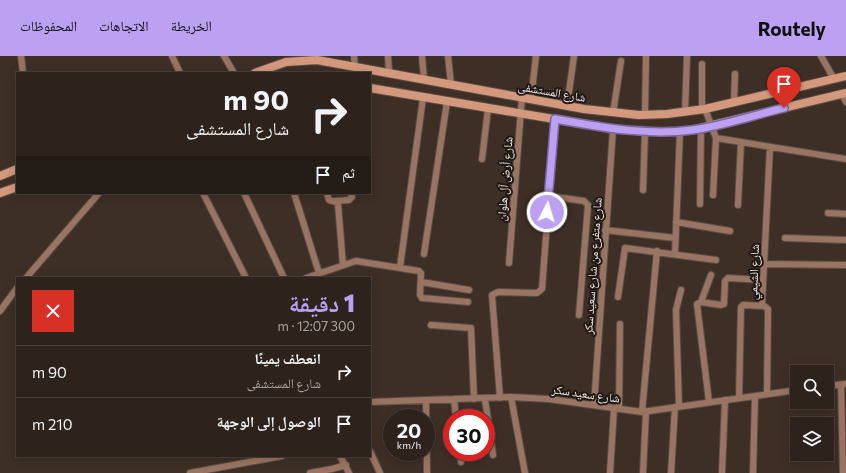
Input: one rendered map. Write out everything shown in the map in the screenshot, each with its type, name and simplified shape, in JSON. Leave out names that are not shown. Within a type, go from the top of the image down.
[{"type":"street","points":[[21,56],[23,72]]},
{"type":"street","points":[[172,56],[180,72]]},
{"type":"street","points":[[224,56],[233,72]]},
{"type":"street","points":[[354,56],[355,67]]},
{"type":"street","points":[[388,56],[389,73]]},
{"type":"street","points":[[422,56],[424,79]]},
{"type":"street","points":[[448,56],[451,84]]},
{"type":"street","points":[[531,99],[536,56]]},
{"type":"street","points":[[567,106],[574,56]]},
{"type":"street","points":[[645,114],[646,56]]},
{"type":"street","points":[[685,112],[687,56]]},
{"type":"street","points":[[821,56],[834,79]]},
{"type":"street","name":"شارع المستشفى","points":[[257,72],[286,59],[317,60],[567,106],[614,113],[645,114],[685,112],[703,109],[846,76]]},
{"type":"street","points":[[614,113],[621,61]]},
{"type":"street","points":[[702,64],[703,109],[716,138],[713,195]]},
{"type":"street","points":[[787,71],[792,89]]},
{"type":"street","points":[[734,103],[735,74]]},
{"type":"street","points":[[371,88],[613,129],[645,131],[680,131],[701,128],[844,93],[846,102]]},
{"type":"street","name":"شارع أرض آل هلوان","points":[[509,262],[522,97]]},
{"type":"street","points":[[400,267],[423,98]]},
{"type":"street","points":[[424,254],[447,102]]},
{"type":"street","points":[[482,159],[488,109]]},
{"type":"street","points":[[500,398],[492,296],[498,292],[537,293],[542,289],[555,119]]},
{"type":"street","points":[[700,204],[701,128]]},
{"type":"street","name":"شارع متفرع من شارع سعيد سكر","points":[[594,405],[613,129]]},
{"type":"street","points":[[643,190],[645,131]]},
{"type":"street","points":[[675,254],[680,131]]},
{"type":"street","points":[[716,138],[846,159]]},
{"type":"street","points":[[738,205],[741,142]]},
{"type":"street","name":"شارع الشيمي","points":[[767,394],[768,309],[762,304],[770,147]]},
{"type":"street","points":[[0,176],[16,169]]},
{"type":"street","points":[[0,193],[16,186]]},
{"type":"street","points":[[29,277],[98,194]]},
{"type":"street","points":[[204,194],[245,277]]},
{"type":"street","points":[[244,194],[284,277]]},
{"type":"street","points":[[294,194],[319,274]]},
{"type":"street","points":[[328,194],[329,200],[335,201],[348,200],[352,197],[352,194]]},
{"type":"street","points":[[549,196],[584,201],[588,205],[579,315]]},
{"type":"street","points":[[335,201],[338,204],[343,265]]},
{"type":"street","points":[[828,213],[846,214]]},
{"type":"street","points":[[676,222],[730,231]]},
{"type":"street","points":[[605,230],[676,238]]},
{"type":"street","points":[[785,238],[846,240]]},
{"type":"street","points":[[618,296],[624,248],[657,251],[716,260]]},
{"type":"street","points":[[643,473],[644,412],[657,251]]},
{"type":"street","points":[[309,277],[351,262],[361,261],[400,267],[419,271],[421,273],[420,295],[423,299],[468,302]]},
{"type":"street","points":[[764,264],[846,265]]},
{"type":"street","points":[[709,402],[697,306],[701,302],[711,274]]},
{"type":"street","points":[[701,302],[721,305],[724,304],[725,281],[728,278],[763,280]]},
{"type":"street","points":[[421,282],[469,290]]},
{"type":"street","points":[[0,312],[16,289]]},
{"type":"street","points":[[671,473],[677,407],[676,310],[681,290]]},
{"type":"street","points":[[739,398],[740,309],[743,306],[764,306]]},
{"type":"street","points":[[610,473],[617,409],[620,324]]},
{"type":"street","points":[[431,326],[471,328],[474,399]]},
{"type":"street","points":[[834,385],[844,384],[843,473]]},
{"type":"street","name":"شارع سعيد سكر","points":[[371,402],[511,397],[549,399],[644,412],[790,391]]},
{"type":"street","points":[[753,473],[755,396]]},
{"type":"street","points":[[511,397],[525,473]]},
{"type":"street","points":[[454,399],[455,409]]},
{"type":"street","points":[[485,399],[486,409]]},
{"type":"street","points":[[722,473],[725,400]]},
{"type":"street","points":[[426,401],[427,473]]},
{"type":"street","points":[[371,453],[380,473]]},
{"type":"street","points":[[190,473],[277,457]]},
{"type":"street","points":[[341,457],[346,464],[349,473]]},
{"type":"street","points":[[310,473],[332,469],[346,464]]},
{"type":"route","points":[[547,212],[555,119],[613,129],[667,132],[692,130],[784,108]]}]
